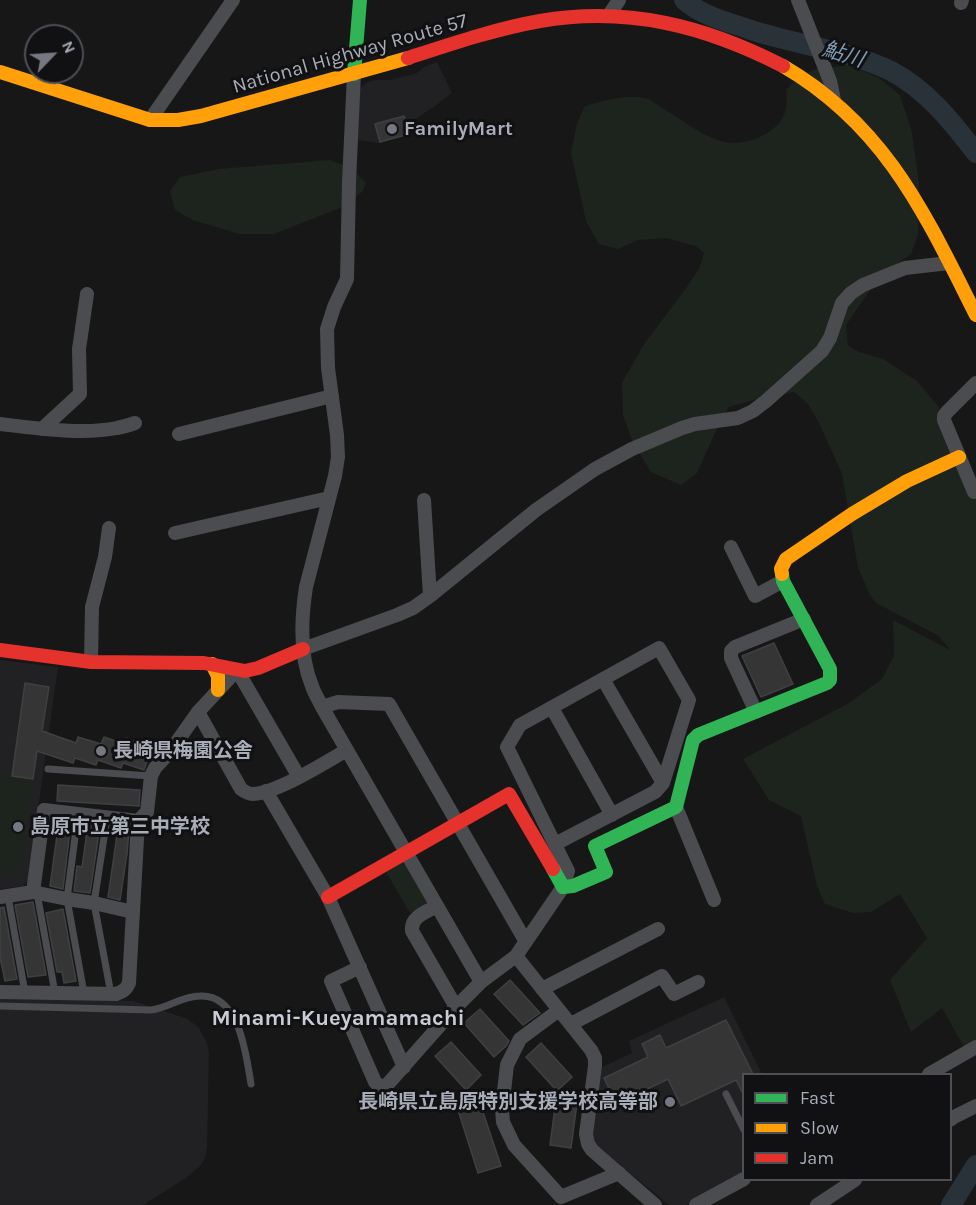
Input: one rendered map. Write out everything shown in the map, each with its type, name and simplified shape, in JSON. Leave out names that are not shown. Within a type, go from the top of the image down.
[{"type":"main road","points":[[354,74],[360,0]]},
{"type":"main road","name":"National Highway Route 57","points":[[0,72],[150,120],[178,120],[201,117],[543,20],[609,15],[679,25],[748,48],[784,66],[835,102],[866,133],[906,183],[976,315]]},
{"type":"main road","points":[[328,897],[509,794],[563,887],[573,886],[606,872],[595,846],[676,807],[693,740],[698,735],[830,680],[830,669],[783,581],[781,569],[786,559],[852,514],[907,481],[959,457]]},
{"type":"main road","points":[[0,650],[91,662],[212,664],[237,670],[251,670],[303,649]]},
{"type":"main road","points":[[212,664],[218,676],[218,690]]},
{"type":"street","points":[[150,120],[233,0]]},
{"type":"street","points":[[609,15],[619,0]]},
{"type":"street","points":[[798,0],[818,47],[835,102]]},
{"type":"street","points":[[354,74],[347,279],[327,329],[328,368],[338,457],[306,587],[303,605],[303,649],[307,672],[322,707],[481,982]]},
{"type":"street","points":[[303,649],[413,608],[536,510],[595,469],[682,428],[738,418],[753,411],[822,351],[830,338],[842,303],[851,293],[863,285],[905,268],[949,263]]},
{"type":"street","points":[[42,429],[80,394],[79,349],[87,294]]},
{"type":"street","points":[[974,492],[945,425],[945,416],[976,383]]},
{"type":"street","points":[[180,434],[332,396]]},
{"type":"street","points":[[0,424],[91,431],[135,423]]},
{"type":"street","points":[[175,533],[329,498]]},
{"type":"street","points":[[424,500],[430,596]]},
{"type":"street","points":[[91,662],[92,607],[105,557],[109,528]]},
{"type":"street","points":[[731,547],[755,596],[783,581]]},
{"type":"street","points":[[756,712],[731,658],[731,651],[735,647],[804,619]]},
{"type":"street","points":[[360,967],[330,981],[375,1082],[383,1086],[387,1085],[404,1067],[456,1006],[481,982],[516,956],[563,887],[568,870],[555,844],[507,747],[520,725],[659,648],[689,700],[663,783],[655,792],[555,844]]},
{"type":"street","points":[[0,992],[111,994],[124,990],[129,983],[138,822],[147,812],[151,776],[198,712],[237,670],[299,777]]},
{"type":"street","points":[[603,679],[663,783]]},
{"type":"street","points":[[322,707],[338,702],[389,704],[526,942]]},
{"type":"street","points":[[552,708],[612,815]]},
{"type":"street","points":[[198,712],[241,789],[247,793],[253,794],[283,785],[347,750]]},
{"type":"street","points":[[266,791],[328,897],[404,1067]]},
{"type":"street","points":[[676,807],[714,900]]},
{"type":"street","points":[[35,892],[44,810],[138,822]]},
{"type":"street","points":[[4,896],[35,892],[133,912]]},
{"type":"street","points":[[436,906],[415,918],[411,926],[456,1006]]},
{"type":"street","points":[[542,989],[658,929]]},
{"type":"street","points":[[516,956],[571,1024],[595,1058],[596,1065],[586,1134],[588,1144],[656,1205]]},
{"type":"street","points":[[571,1024],[662,976],[674,994],[698,982]]},
{"type":"street","points":[[559,1010],[520,1040],[507,1065],[502,1109],[503,1122],[514,1145],[561,1197],[619,1173]]},
{"type":"street","points":[[931,1073],[976,1047]]},
{"type":"street","points":[[952,1119],[976,1106]]},
{"type":"street","points":[[696,1205],[742,1180]]},
{"type":"street","points":[[817,1205],[852,1181]]},
{"type":"lane","points":[[48,769],[151,776]]},
{"type":"lane","points":[[78,814],[67,899],[84,993]]},
{"type":"lane","points":[[107,818],[94,903],[111,994]]},
{"type":"lane","points":[[35,892],[55,993]]},
{"type":"lane","points":[[4,896],[25,993]]},
{"type":"lane","points":[[0,1006],[151,1010],[189,997],[211,996],[223,1004],[237,1025],[242,1038],[251,1084]]},
{"type":"lane","points":[[726,1094],[742,1126]]},
{"type":"shaded area","points":[[437,62],[452,93],[408,124],[410,134],[379,143],[358,140],[359,92],[362,86],[375,80],[390,80],[417,73],[424,67]]},
{"type":"shaded area","points":[[849,65],[879,78],[900,95],[912,133],[919,183],[918,234],[911,254],[882,274],[861,303],[846,325],[848,346],[883,359],[917,381],[953,424],[976,499],[976,1042],[965,1049],[942,1008],[911,1032],[890,980],[927,938],[900,894],[871,912],[853,913],[825,904],[817,886],[801,816],[769,800],[743,759],[849,703],[882,679],[894,656],[893,620],[950,650],[939,636],[876,603],[870,595],[858,568],[842,474],[808,404],[794,392],[729,407],[697,473],[681,485],[651,472],[633,443],[623,415],[622,383],[644,344],[699,269],[704,253],[696,246],[666,238],[638,240],[618,249],[599,244],[586,221],[571,153],[577,123],[585,106],[629,97],[649,100],[713,138],[738,143],[752,140],[773,129],[781,120],[786,109],[786,90],[797,78],[816,69]]},
{"type":"shaded area","points":[[330,160],[351,168],[366,183],[362,192],[340,208],[274,234],[239,234],[193,220],[175,210],[170,191],[180,177],[219,169]]},
{"type":"shaded area","name":"島原市立第三中学校","points":[[0,660],[58,667],[28,880],[23,886],[0,889]]},
{"type":"shaded area","points":[[0,775],[33,780],[21,870],[0,873]]},
{"type":"shaded area","points":[[405,861],[428,902],[410,913],[386,872]]},
{"type":"shaded area","points":[[0,997],[133,1001],[188,1019],[199,1028],[209,1052],[207,1147],[201,1165],[186,1178],[143,1205],[0,1205]]},
{"type":"shaded area","name":"長崎県立島原特別支援学校高等部","points":[[724,997],[762,1073],[742,1073],[742,1173],[686,1205],[669,1205],[594,1142],[592,1130],[602,1067],[632,1053],[629,1041]]},
{"type":"building","name":"FamilyMart","points":[[404,116],[409,134],[380,142],[375,124]]},
{"type":"building","points":[[774,643],[793,684],[761,697],[742,656]]},
{"type":"building","points":[[25,683],[49,687],[42,731],[76,743],[78,737],[101,744],[104,737],[124,744],[126,738],[152,747],[144,770],[123,763],[121,768],[98,760],[96,765],[75,758],[73,763],[37,751],[33,779],[12,776]]},
{"type":"building","points":[[58,785],[140,790],[139,806],[57,801]]},
{"type":"building","points":[[59,821],[71,822],[63,889],[50,886]]},
{"type":"building","points":[[88,824],[100,826],[90,893],[74,891],[77,866],[82,867]]},
{"type":"building","points":[[118,828],[129,830],[120,900],[108,897]]},
{"type":"building","points":[[33,902],[46,975],[28,977],[15,905]]},
{"type":"building","points":[[4,907],[17,979],[5,981],[0,957],[0,908]]},
{"type":"building","points":[[63,909],[76,981],[64,983],[62,972],[57,972],[46,913]]},
{"type":"building","points":[[510,980],[540,1013],[523,1025],[494,994]]},
{"type":"building","points":[[480,1009],[509,1041],[494,1057],[464,1023]]},
{"type":"building","points":[[726,1020],[752,1073],[742,1073],[742,1092],[736,1080],[681,1106],[668,1079],[616,1104],[604,1078],[648,1057],[642,1044],[660,1035],[666,1048]]},
{"type":"building","points":[[451,1042],[481,1075],[466,1090],[435,1056]]},
{"type":"building","points":[[541,1043],[572,1077],[557,1091],[526,1057]]},
{"type":"building","points":[[556,1100],[577,1103],[571,1148],[550,1145]]},
{"type":"building","points":[[480,1103],[501,1166],[478,1173],[458,1110]]},
{"type":"waterway","name":"鮎川","points":[[684,0],[691,6],[724,21],[857,58],[891,71],[904,78],[927,97],[976,153]]},
{"type":"waterway","name":"鮎川","points":[[951,1205],[976,1165]]},
{"type":"traffic: fast","points":[[354,74],[360,0]]},
{"type":"traffic: fast","points":[[553,869],[563,887],[573,886],[606,872],[595,846],[676,807],[693,740],[698,735],[830,680],[830,669],[783,581],[782,574]]},
{"type":"traffic: slow","points":[[0,72],[150,120],[178,120],[201,116],[408,58]]},
{"type":"traffic: slow","points":[[783,66],[819,90],[849,116],[876,145],[920,208],[976,315]]},
{"type":"traffic: slow","points":[[782,574],[781,569],[786,559],[852,514],[907,481],[959,457]]},
{"type":"traffic: slow","points":[[212,664],[218,676],[218,690]]},
{"type":"traffic: jam","points":[[408,58],[523,24],[573,17],[604,16],[635,18],[695,30],[754,52],[783,66]]},
{"type":"traffic: jam","points":[[0,650],[91,662],[204,663],[245,671],[258,668],[303,649]]},
{"type":"traffic: jam","points":[[328,897],[509,794],[553,869]]},
{"type":"place","name":"FamilyMart","points":[[392,129]]},
{"type":"place","name":"長崎県梅園公舎","points":[[101,751]]},
{"type":"place","name":"島原市立第三中学校","points":[[18,827]]},
{"type":"place","name":"長崎県立島原特別支援学校高等部","points":[[670,1102]]},
{"type":"district","name":"Minami-Kueyamamachi","points":[[338,1019]]}]
